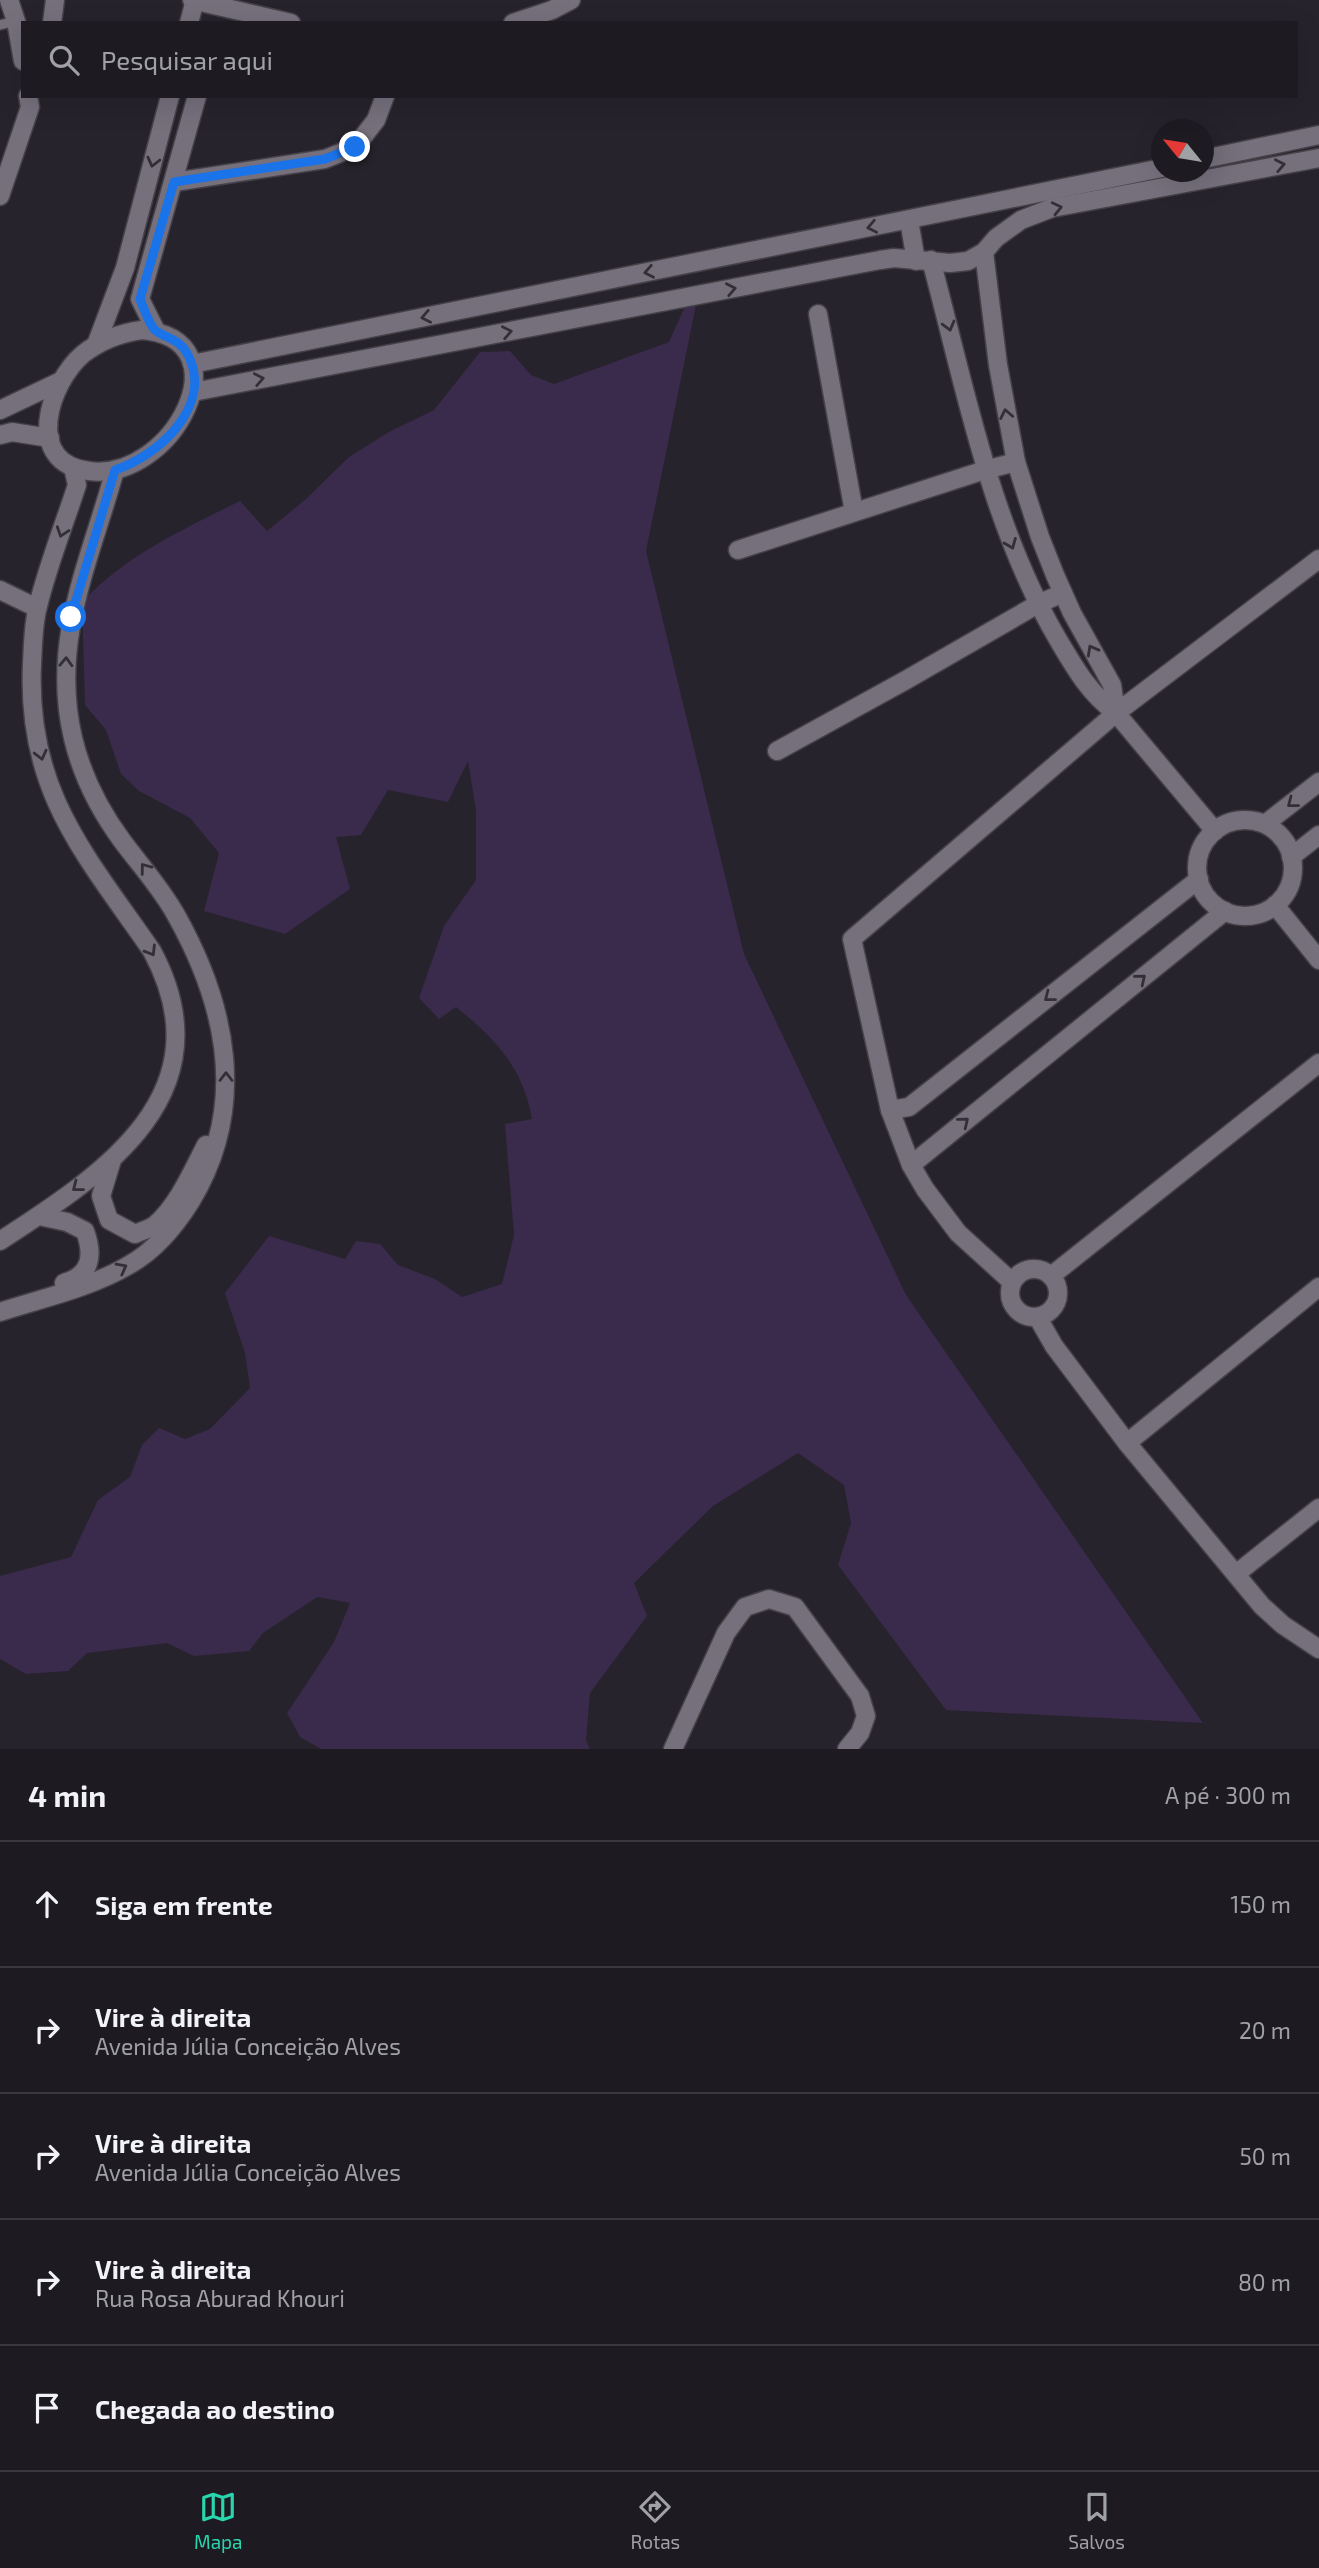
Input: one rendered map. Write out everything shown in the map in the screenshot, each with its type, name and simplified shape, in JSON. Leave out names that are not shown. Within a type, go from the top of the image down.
[{"type":"street","points":[[9,0],[8,23],[21,56]]},
{"type":"street","points":[[52,21],[55,0]]},
{"type":"street","points":[[189,21],[194,0],[220,10],[280,21]]},
{"type":"street","points":[[536,0],[552,10]]},
{"type":"street","points":[[519,21],[552,10],[571,0]]},
{"type":"street","points":[[96,345],[125,268],[169,98]]},
{"type":"street","points":[[156,331],[140,299],[196,98]]},
{"type":"street","points":[[174,182],[325,159],[355,147],[376,120],[384,98]]},
{"type":"street","points":[[0,196],[30,100]]},
{"type":"street","points":[[1214,157],[1319,135]]},
{"type":"street","points":[[193,392],[880,260],[894,258],[959,262],[990,245],[1021,220],[1052,208],[1319,158]]},
{"type":"street","points":[[192,364],[1151,170]]},
{"type":"street","points":[[987,205],[996,213],[998,230],[990,245],[998,365],[1016,462],[1040,537],[1063,593],[1112,685],[1116,713]]},
{"type":"street","points":[[909,220],[924,261],[985,470],[1014,552],[1038,604],[1073,665],[1097,699],[1116,713],[1215,831]]},
{"type":"street","points":[[818,314],[854,512]]},
{"type":"street","points":[[156,331],[179,343],[192,364],[193,392],[188,407],[171,435],[145,458],[115,470],[93,472],[73,467],[55,450],[50,438],[49,410],[61,381],[83,355],[96,345],[127,332],[156,331]]},
{"type":"street","points":[[0,410],[61,381]]},
{"type":"street","points":[[0,435],[12,432],[50,438]]},
{"type":"street","points":[[738,550],[1016,462]]},
{"type":"street","points":[[0,1241],[39,1216],[112,1160],[143,1128],[160,1100],[167,1082],[174,1044],[172,1005],[161,968],[152,951],[80,849],[55,802],[40,752],[32,703],[37,608],[77,485],[73,467]]},
{"type":"street","points":[[0,1311],[91,1283],[131,1265],[173,1225],[186,1208],[207,1170],[218,1140],[224,1108],[226,1087],[223,1044],[201,966],[159,887],[99,806],[80,762],[68,715],[65,666],[71,617],[115,470]]},
{"type":"street","points":[[1012,1282],[958,1233],[925,1189],[911,1165],[890,1110],[852,939],[1116,713],[1319,559]]},
{"type":"street","points":[[0,590],[37,608]]},
{"type":"street","points":[[777,751],[906,681],[1038,604],[1063,593]]},
{"type":"street","points":[[1265,824],[1319,782]]},
{"type":"street","points":[[1234,821],[1265,824],[1282,837],[1291,857],[1292,878],[1288,888],[1275,905],[1266,911],[1245,916],[1225,911],[1208,898],[1199,879],[1198,858],[1202,848],[1215,831],[1234,821]]},
{"type":"street","points":[[1291,857],[1319,835]]},
{"type":"street","points":[[890,1110],[909,1107],[1199,879]]},
{"type":"street","points":[[1275,905],[1319,960]]},
{"type":"street","points":[[911,1165],[1225,911]]},
{"type":"street","points":[[1051,1276],[1319,1063]]},
{"type":"street","points":[[112,1160],[101,1196],[108,1220],[135,1234],[154,1227],[188,1181],[224,1108]]},
{"type":"street","points":[[0,1311],[45,1289],[78,1279],[89,1263],[90,1244],[85,1231],[67,1222],[39,1216]]},
{"type":"street","points":[[1030,1269],[1045,1271],[1051,1276],[1056,1282],[1058,1297],[1051,1310],[1038,1318],[1030,1318],[1017,1311],[1010,1297],[1012,1282],[1023,1271],[1030,1269]]},
{"type":"street","points":[[1127,1443],[1319,1287]]},
{"type":"street","points":[[1038,1318],[1054,1346],[1127,1443],[1236,1574],[1272,1616],[1298,1637],[1319,1649]]},
{"type":"street","points":[[1236,1574],[1319,1508]]},
{"type":"street","points":[[673,1749],[726,1633],[745,1607],[769,1600],[795,1607],[860,1696],[866,1716],[860,1733],[847,1749]]},
{"type":"shaded area","points":[[697,300],[646,551],[744,954],[906,1295],[1203,1723],[946,1710],[838,1565],[851,1523],[844,1485],[798,1453],[713,1506],[634,1583],[647,1616],[590,1693],[586,1740],[590,1749],[321,1749],[300,1737],[287,1713],[334,1642],[350,1603],[317,1597],[263,1633],[249,1651],[194,1656],[167,1643],[87,1653],[68,1671],[26,1674],[0,1659],[0,1576],[71,1557],[98,1500],[130,1477],[142,1445],[159,1428],[185,1439],[210,1429],[250,1388],[245,1353],[225,1293],[269,1236],[345,1259],[356,1241],[380,1244],[398,1265],[435,1279],[462,1297],[502,1284],[514,1235],[505,1124],[532,1119],[522,1084],[514,1069],[483,1030],[456,1007],[439,1019],[419,998],[444,926],[476,880],[476,811],[468,761],[448,802],[388,790],[361,835],[336,837],[350,889],[285,934],[204,911],[219,853],[190,818],[139,791],[121,774],[106,730],[85,705],[82,602],[117,570],[156,544],[240,501],[267,531],[306,499],[349,457],[389,432],[434,410],[480,352],[510,351],[531,375],[554,384],[669,342],[687,302]]},
{"type":"route","points":[[71,617],[115,470],[145,458],[159,447],[181,422],[193,392],[192,364],[187,353],[179,343],[156,331],[140,299],[174,182],[325,159],[355,147]]}]
